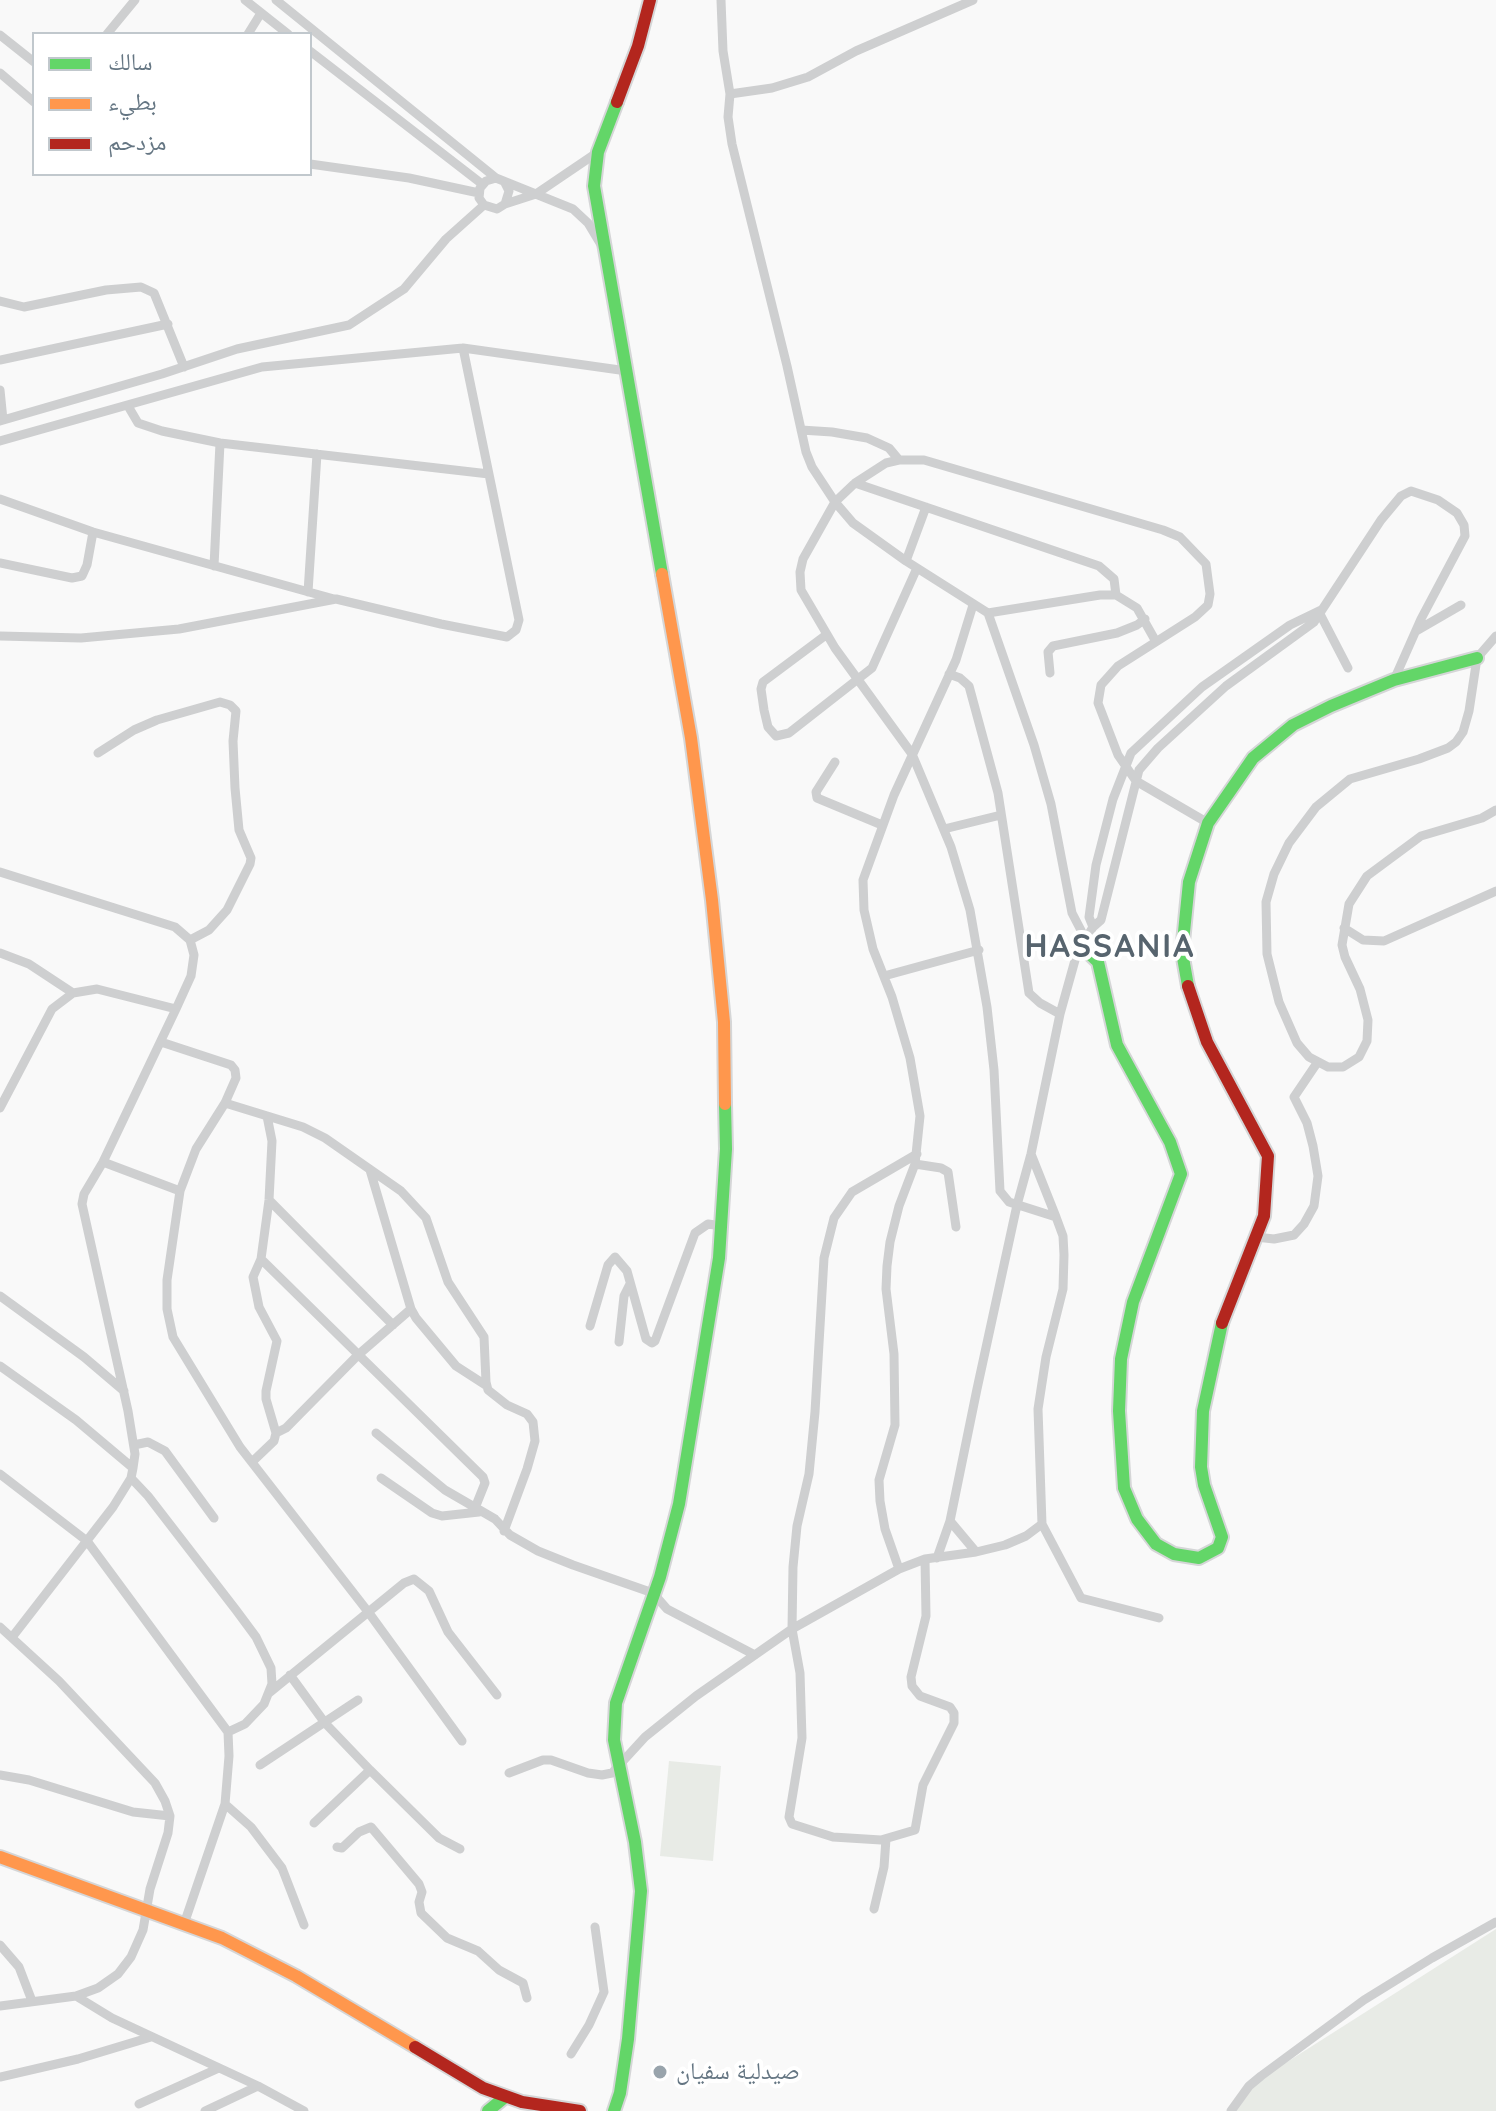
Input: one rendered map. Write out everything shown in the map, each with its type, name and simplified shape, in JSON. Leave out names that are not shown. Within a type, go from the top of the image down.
[{"type":"street","points":[[109,32],[135,0]]},
{"type":"street","points":[[245,0],[285,32]]},
{"type":"street","points":[[276,0],[500,181],[573,209],[588,223],[605,251]]},
{"type":"street","points":[[614,2111],[620,2093],[628,2039],[641,1891],[635,1842],[614,1740],[616,1703],[667,1553],[679,1504],[722,1226],[726,1149],[724,1022],[691,738],[594,186],[598,152],[638,46],[650,0]]},
{"type":"street","points":[[721,0],[732,144],[801,430],[812,467],[835,502],[853,523],[988,613],[1116,595],[1137,608],[1155,640]]},
{"type":"street","points":[[730,94],[772,88],[808,77],[856,51],[973,0]]},
{"type":"street","points":[[249,32],[261,13]]},
{"type":"street","points":[[0,35],[32,60]]},
{"type":"street","points":[[312,53],[480,189],[484,205]]},
{"type":"street","points":[[0,73],[32,100]]},
{"type":"street","points":[[484,205],[497,209],[536,194],[598,152]]},
{"type":"street","points":[[312,164],[480,189],[500,181]]},
{"type":"street","points":[[500,181],[509,196],[505,204]]},
{"type":"street","points":[[0,390],[1,421],[237,349],[349,325],[404,289],[446,239],[484,205]]},
{"type":"street","points":[[0,301],[24,307],[106,290],[141,287],[154,293],[184,367]]},
{"type":"street","points":[[0,360],[168,324]]},
{"type":"street","points":[[0,441],[262,367],[463,348],[627,371]]},
{"type":"street","points":[[0,499],[93,532],[308,592],[507,637],[516,630],[519,620],[463,348]]},
{"type":"street","points":[[128,406],[138,423],[220,443],[489,474]]},
{"type":"street","points":[[801,430],[867,438],[889,448],[899,460]]},
{"type":"street","points":[[214,566],[220,443]]},
{"type":"street","points":[[308,592],[317,454]]},
{"type":"street","points":[[1056,1217],[1017,1205],[1004,1198],[999,1187],[994,1070],[979,950],[944,829],[912,754],[826,635],[801,590],[803,559],[835,502],[855,483],[886,463],[924,460],[1180,537],[1206,564],[1209,601],[1195,617],[1118,666],[1101,685],[1097,697],[1101,715],[1124,767],[1136,781],[1208,823]]},
{"type":"street","points":[[855,483],[1099,566],[1114,579],[1116,595]]},
{"type":"street","points":[[937,1558],[950,1521],[1017,1205],[1072,966],[1083,942],[1101,920],[1136,781],[1145,760],[1197,711],[1309,627],[1392,507],[1406,492],[1420,492],[1457,513],[1465,530],[1462,544],[1394,680]]},
{"type":"street","points":[[906,561],[926,507]]},
{"type":"street","points":[[0,563],[72,578],[82,576],[93,532]]},
{"type":"street","points":[[826,635],[763,682],[764,710],[771,732],[778,737],[786,735],[872,668],[917,568]]},
{"type":"street","points":[[0,636],[81,638],[179,629],[336,599]]},
{"type":"street","points":[[899,1569],[885,1529],[879,1480],[895,1425],[894,1354],[886,1289],[896,1218],[916,1159],[919,1102],[910,1058],[873,949],[862,896],[866,870],[882,825],[949,674],[969,625],[973,605]]},
{"type":"street","points":[[1416,631],[1461,605]]},
{"type":"street","points":[[1093,927],[1089,917],[1096,865],[1124,767],[1139,745],[1188,700],[1240,660],[1290,625],[1322,612]]},
{"type":"street","points":[[1322,612],[1348,668]]},
{"type":"street","points":[[988,613],[1034,745],[1051,804],[1072,913],[1083,942],[1098,962],[1117,1045],[1170,1142],[1181,1174],[1133,1302],[1121,1359],[1119,1411],[1124,1488],[1137,1519],[1156,1544],[1187,1557],[1199,1558],[1211,1553],[1221,1543],[1222,1537],[1201,1467],[1203,1411],[1218,1332],[1267,1202],[1268,1156],[1207,1042],[1182,960],[1189,882],[1208,823],[1253,758],[1308,717],[1394,680],[1477,658]]},
{"type":"street","points":[[1050,673],[1047,656],[1051,647],[1117,633],[1145,619]]},
{"type":"street","points":[[1496,636],[1477,658],[1469,711],[1463,732],[1456,742],[1448,748],[1350,779],[1316,807],[1289,843],[1274,874],[1266,902],[1265,931],[1272,976],[1279,1002],[1297,1043],[1317,1063],[1335,1068],[1351,1063],[1363,1052],[1367,1041],[1368,1020],[1360,989],[1342,945],[1349,904],[1356,891],[1378,865],[1421,836],[1482,818],[1496,810]]},
{"type":"street","points":[[1240,660],[1248,670]]},
{"type":"street","points":[[949,674],[966,682],[972,693],[1001,815],[1029,993],[1060,1014]]},
{"type":"street","points":[[1188,700],[1197,711]]},
{"type":"street","points":[[98,753],[134,730],[157,720],[220,702],[236,711],[233,741],[239,830],[251,858],[250,864],[227,910],[209,930],[190,940]]},
{"type":"street","points":[[835,762],[816,792],[817,798],[882,825]]},
{"type":"street","points":[[944,829],[1001,815]]},
{"type":"street","points":[[0,872],[175,927],[190,940],[194,963],[161,1042],[103,1162],[84,1194],[82,1208],[124,1391],[134,1445],[132,1473],[113,1507],[13,1636]]},
{"type":"street","points":[[1344,928],[1363,940],[1384,941],[1496,891]]},
{"type":"street","points":[[884,976],[979,950]]},
{"type":"street","points":[[0,953],[29,964],[73,993]]},
{"type":"street","points":[[0,1108],[4,1090],[52,1009],[73,993],[97,989],[176,1009]]},
{"type":"street","points":[[161,1042],[231,1065],[236,1078],[225,1103],[196,1149],[180,1191],[167,1280],[169,1322],[173,1337],[240,1447],[369,1613],[462,1741]]},
{"type":"street","points":[[1256,1237],[1274,1239],[1294,1235],[1314,1206],[1318,1176],[1313,1146],[1307,1123],[1294,1097],[1317,1063]]},
{"type":"street","points":[[225,1103],[325,1138],[401,1191],[426,1218],[448,1282],[484,1337],[487,1386]]},
{"type":"street","points":[[252,1462],[274,1441],[276,1433],[266,1391],[277,1341],[259,1307],[253,1279],[261,1259],[269,1200],[272,1141],[267,1116]]},
{"type":"street","points":[[1031,1154],[1063,1236],[1064,1268],[1063,1289],[1046,1357],[1038,1409],[1042,1524],[1081,1598],[1159,1618]]},
{"type":"street","points":[[925,1559],[926,1616],[911,1677],[912,1686],[920,1696],[950,1707],[954,1713],[954,1723],[923,1785],[915,1830],[886,1839],[833,1837],[798,1827],[790,1822],[802,1738],[800,1673],[792,1629],[793,1567],[797,1526],[809,1474],[824,1258],[829,1235],[834,1218],[852,1192],[916,1159],[949,1173],[956,1227]]},
{"type":"street","points":[[103,1162],[180,1191]]},
{"type":"street","points":[[370,1170],[411,1309],[425,1331],[456,1366],[487,1386],[493,1396],[527,1414],[533,1422],[535,1441],[504,1531]]},
{"type":"street","points":[[269,1200],[393,1325]]},
{"type":"street","points":[[590,1326],[608,1265],[613,1258],[620,1260],[625,1267],[646,1339],[653,1342],[695,1233],[708,1224],[722,1226]]},
{"type":"street","points":[[261,1259],[483,1477],[485,1483],[479,1510]]},
{"type":"street","points":[[619,1342],[624,1296],[630,1284]]},
{"type":"street","points":[[0,1296],[84,1357],[124,1391]]},
{"type":"street","points":[[276,1433],[295,1420],[358,1355],[411,1309]]},
{"type":"street","points":[[0,1366],[76,1420],[132,1473],[256,1637],[273,1676],[269,1693]]},
{"type":"street","points":[[376,1433],[445,1490],[495,1519],[504,1531],[538,1551],[653,1593],[667,1609],[755,1655]]},
{"type":"street","points":[[134,1445],[148,1442],[165,1451],[214,1518]]},
{"type":"street","points":[[0,1474],[87,1541],[228,1732],[225,1804],[184,1924]]},
{"type":"street","points":[[381,1478],[432,1513],[442,1516],[479,1510]]},
{"type":"street","points":[[950,1521],[976,1552]]},
{"type":"street","points":[[509,1773],[551,1760],[588,1773],[612,1773],[645,1737],[792,1629],[899,1569],[925,1559],[976,1552],[1026,1536],[1042,1524]]},
{"type":"street","points":[[228,1732],[255,1714],[269,1693],[290,1675],[409,1580],[420,1581],[435,1601],[448,1632],[497,1695]]},
{"type":"street","points":[[0,1627],[59,1681],[155,1783],[170,1816],[168,1833],[150,1889],[143,1930],[127,1964],[106,1984],[76,1996],[0,2006]]},
{"type":"street","points":[[290,1675],[325,1723],[370,1770],[439,1838],[460,1849]]},
{"type":"street","points":[[260,1765],[358,1700]]},
{"type":"street","points":[[314,1823],[370,1770]]},
{"type":"street","points":[[0,1775],[29,1780],[113,1807],[170,1816]]},
{"type":"street","points":[[225,1804],[251,1827],[282,1868],[304,1925]]},
{"type":"street","points":[[337,1847],[342,1848],[359,1832],[371,1827],[419,1884],[422,1892],[419,1902],[421,1913],[447,1938],[478,1951],[505,1974],[523,1983],[527,1998]]},
{"type":"street","points":[[874,1909],[884,1867],[886,1839]]},
{"type":"street","points":[[0,1857],[222,1938],[296,1976],[445,2067],[505,2097],[553,2109],[580,2111]]},
{"type":"street","points":[[1231,2111],[1249,2086],[1364,2000],[1496,1922]]},
{"type":"street","points":[[571,2054],[604,1992],[595,1927]]},
{"type":"street","points":[[0,1945],[19,1967],[32,2001]]},
{"type":"street","points":[[76,1996],[152,2037],[258,2086],[299,2110]]},
{"type":"street","points":[[0,2077],[78,2059],[152,2037]]},
{"type":"street","points":[[139,2104],[219,2068]]},
{"type":"street","points":[[205,2111],[258,2086]]},
{"type":"street","points":[[488,2111],[505,2097]]},
{"type":"shaded area","points":[[669,1761],[721,1766],[713,1861],[660,1856]]},
{"type":"shaded area","points":[[1496,1929],[1496,2111],[1235,2111],[1254,2083]]},
{"type":"traffic: fast","points":[[617,102],[598,152],[594,186],[662,574]]},
{"type":"traffic: fast","points":[[1188,986],[1182,952],[1189,882],[1208,823],[1253,758],[1293,725],[1331,706],[1394,680],[1477,658]]},
{"type":"traffic: fast","points":[[1081,946],[1098,962],[1117,1045],[1170,1142],[1181,1174],[1133,1302],[1121,1359],[1119,1411],[1124,1488],[1137,1519],[1156,1544],[1174,1554],[1199,1558],[1218,1548],[1222,1537],[1201,1467],[1203,1411],[1222,1323]]},
{"type":"traffic: fast","points":[[614,2111],[620,2093],[628,2039],[641,1891],[635,1842],[614,1740],[616,1703],[660,1577],[679,1504],[719,1258],[726,1149],[725,1104]]},
{"type":"traffic: fast","points":[[488,2111],[505,2097]]},
{"type":"traffic: slow","points":[[662,574],[691,738],[712,900],[724,1022],[725,1104]]},
{"type":"traffic: slow","points":[[0,1857],[222,1938],[296,1976],[415,2047]]},
{"type":"traffic: jam","points":[[617,102],[638,46],[650,0]]},
{"type":"traffic: jam","points":[[1188,986],[1207,1042],[1268,1156],[1264,1216],[1222,1323]]},
{"type":"traffic: jam","points":[[415,2047],[483,2088],[522,2102],[580,2111]]},
{"type":"place","name":"صيدلية سفيان","points":[[660,2072]]},
{"type":"district","name":"HASSANIA","points":[[1110,947]]}]
